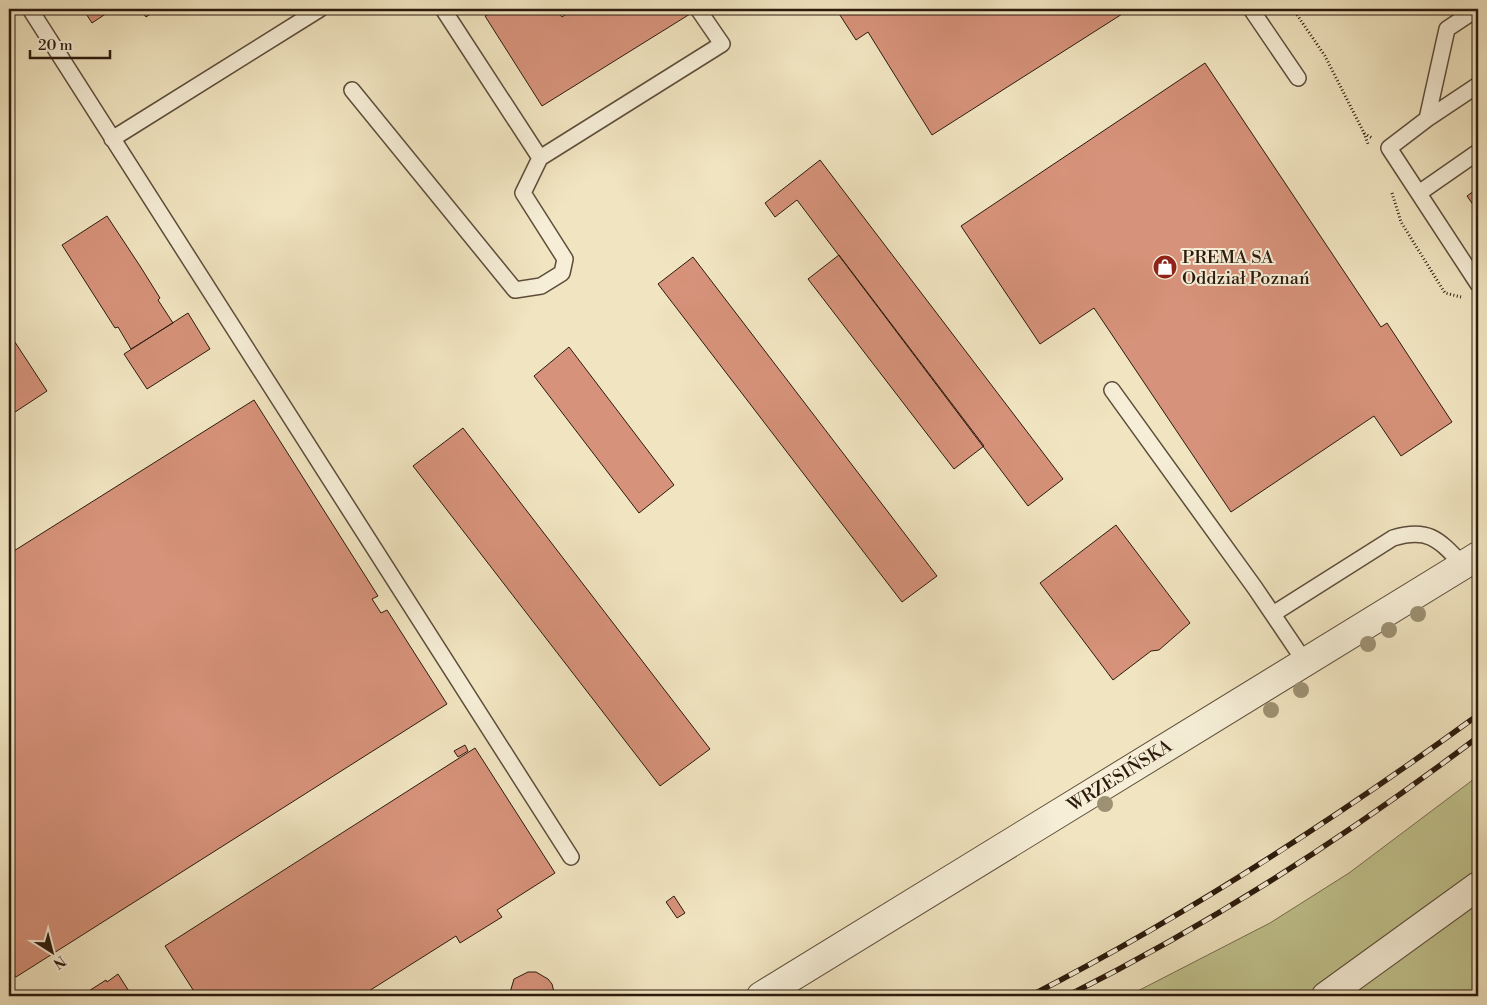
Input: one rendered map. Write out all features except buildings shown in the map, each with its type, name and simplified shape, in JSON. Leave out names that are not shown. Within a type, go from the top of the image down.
[{"type":"street","name":"WRZESIŃSKA","points":[[761,996],[1471,561]]},
{"type":"street","points":[[1326,996],[1478,886]]},
{"type":"lane","points":[[30,9],[571,857]]},
{"type":"lane","points":[[112,139],[320,9]]},
{"type":"lane","points":[[444,9],[540,158]]},
{"type":"lane","points":[[352,90],[515,290],[542,286],[562,273],[565,259],[523,193],[540,158],[722,44],[698,9]]},
{"type":"lane","points":[[1251,9],[1298,78]]},
{"type":"lane","points":[[1427,119],[1448,29],[1478,9]]},
{"type":"lane","points":[[1478,84],[1389,148],[1478,284]]},
{"type":"lane","points":[[1419,193],[1478,152]]},
{"type":"lane","points":[[1112,390],[1273,614],[1305,662]]},
{"type":"lane","points":[[1273,614],[1393,538],[1405,534],[1417,533],[1440,541],[1471,561]]},
{"type":"path","points":[[1294,9],[1325,56],[1364,133],[1389,148]]},
{"type":"path","points":[[1390,188],[1402,222],[1445,293],[1470,298]]},
{"type":"green space","points":[[1478,776],[1478,996],[1128,996],[1270,923],[1349,873]]},
{"type":"railway","points":[[1030,996],[1147,933],[1260,864],[1370,791],[1478,715]]},
{"type":"railway","points":[[1067,996],[1174,939],[1278,876],[1330,843],[1478,737]]},
{"type":"place","name":"PREMA SA Oddział Poznań","points":[[1165,267]]}]
